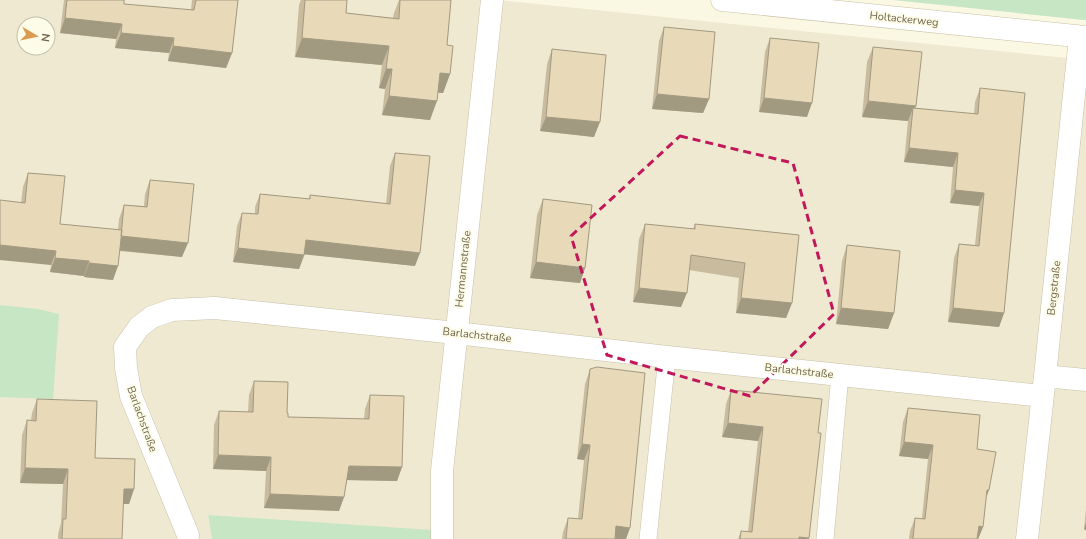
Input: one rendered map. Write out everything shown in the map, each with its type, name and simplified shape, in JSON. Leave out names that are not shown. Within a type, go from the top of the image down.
[{"type":"street","name":"Hermannstraße","points":[[442,539],[442,471],[492,0]]},
{"type":"street","name":"Holtackerweg","points":[[722,0],[1083,37]]},
{"type":"street","name":"Bergstraße","points":[[1027,539],[1083,37]]},
{"type":"street","name":"Barlachstraße","points":[[188,535],[131,396],[126,368],[125,347],[139,327],[152,317],[172,310],[215,308],[456,332],[668,357],[840,375],[1044,386],[1086,380]]},
{"type":"lane","points":[[648,539],[668,357]]},
{"type":"lane","points":[[824,539],[840,375]]},
{"type":"highlighted area","points":[[680,136],[793,163],[834,314],[750,396],[607,355],[571,236]]},
{"type":"shaded area","points":[[0,0],[498,0],[1086,60],[1086,539],[432,539],[208,515],[212,539],[0,539]]},
{"type":"green space","points":[[893,0],[1086,0],[1086,20],[1084,20]]},
{"type":"green space","points":[[0,305],[38,309],[59,314],[53,399],[0,397]]},
{"type":"green space","points":[[208,515],[431,530],[432,539],[212,539]]},
{"type":"building","points":[[67,0],[124,0],[124,4],[194,10],[196,0],[238,0],[232,53],[173,46],[174,38],[121,33],[122,24],[65,18]]},
{"type":"building","points":[[305,0],[347,0],[346,13],[399,19],[400,0],[451,0],[447,45],[453,46],[450,74],[440,73],[437,101],[389,96],[392,69],[386,69],[389,46],[302,38]]},
{"type":"building","points":[[664,27],[715,32],[709,99],[657,94]]},
{"type":"building","points":[[770,38],[819,43],[812,103],[764,98]]},
{"type":"building","points":[[873,47],[922,52],[916,106],[868,101]]},
{"type":"building","points":[[552,49],[606,55],[600,122],[546,117]]},
{"type":"building","points":[[980,88],[1025,93],[1004,313],[953,308],[959,244],[979,246],[984,193],[955,190],[958,153],[909,148],[913,108],[978,114]]},
{"type":"building","points":[[395,153],[430,156],[420,253],[306,240],[304,255],[238,248],[242,213],[258,214],[260,194],[310,199],[310,195],[390,204]]},
{"type":"building","points":[[28,173],[65,176],[60,224],[122,230],[118,266],[89,263],[89,261],[55,258],[56,251],[0,245],[0,200],[25,203]]},
{"type":"building","points":[[150,180],[194,184],[188,243],[121,236],[124,205],[147,207]]},
{"type":"building","points":[[543,199],[592,205],[585,268],[536,262]]},
{"type":"building","points":[[645,224],[695,229],[695,224],[799,235],[792,303],[741,298],[745,263],[691,255],[687,293],[639,288]]},
{"type":"building","points":[[847,245],[900,251],[894,313],[841,308]]},
{"type":"building","points":[[597,367],[645,373],[630,528],[616,526],[615,539],[566,539],[568,518],[582,519],[590,445],[582,444],[590,369]]},
{"type":"building","points":[[254,381],[288,382],[288,417],[369,419],[370,395],[404,396],[402,467],[349,466],[344,497],[270,494],[271,457],[218,455],[219,411],[253,412]]},
{"type":"building","points":[[731,390],[822,399],[818,433],[821,433],[809,538],[740,539],[741,531],[752,532],[763,427],[728,423]]},
{"type":"building","points":[[37,399],[97,401],[95,458],[135,459],[134,489],[124,489],[122,539],[62,539],[63,519],[66,519],[68,469],[25,468],[27,420],[36,421]]},
{"type":"building","points":[[908,408],[980,415],[977,449],[996,452],[989,490],[987,490],[983,527],[979,526],[977,539],[913,539],[915,518],[925,519],[933,445],[904,442]]}]
